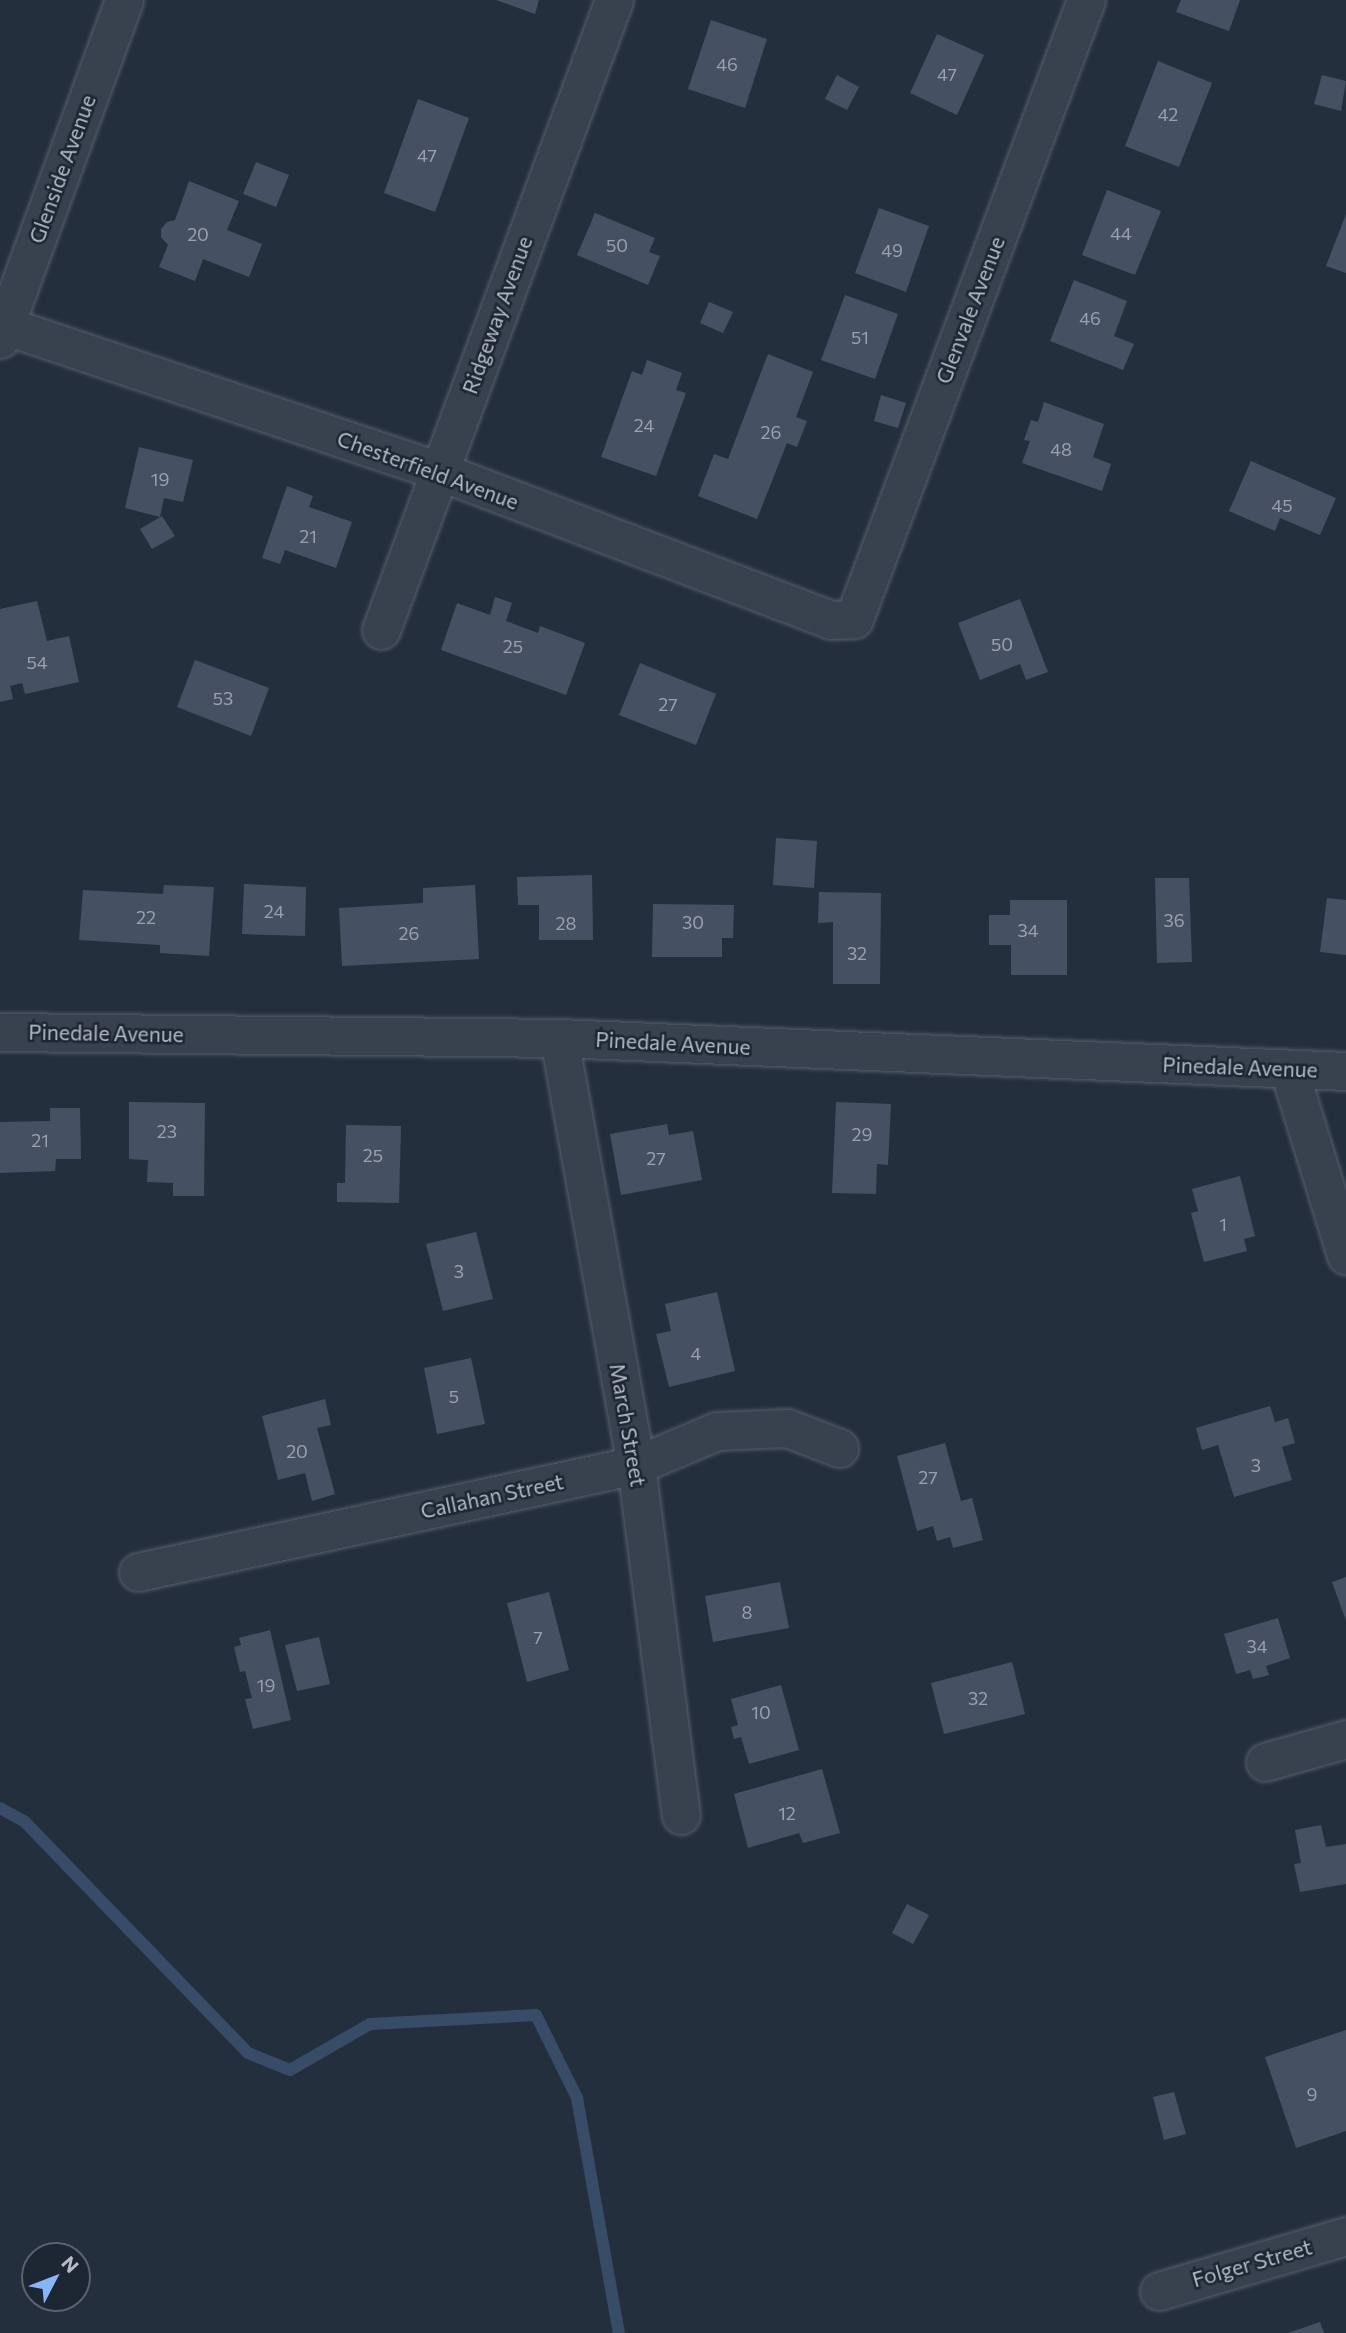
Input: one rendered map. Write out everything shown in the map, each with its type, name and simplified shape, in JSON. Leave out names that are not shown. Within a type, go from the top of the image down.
[{"type":"street","name":"Glenside Avenue","points":[[1,329],[124,0]]},
{"type":"street","name":"Ridgeway Avenue","points":[[381,630],[614,0]]},
{"type":"street","name":"Glenvale Avenue","points":[[853,619],[1086,0]]},
{"type":"street","name":"Chesterfield Avenue","points":[[1,329],[439,471],[831,620],[853,619]]},
{"type":"street","name":"Pinedale Avenue","points":[[0,1032],[559,1038],[1346,1072]]},
{"type":"street","name":"March Street","points":[[559,1038],[636,1465],[681,1815]]},
{"type":"street","points":[[1289,1070],[1346,1255]]},
{"type":"street","name":"Callahan Street","points":[[138,1572],[636,1465],[717,1431],[787,1428],[839,1448]]},
{"type":"street","points":[[1265,1762],[1346,1739]]},
{"type":"street","name":"Folger Street","points":[[1159,2291],[1346,2236]]},
{"type":"building","points":[[496,0],[539,0],[535,14]]},
{"type":"building","points":[[1181,0],[1240,0],[1229,31],[1176,12]]},
{"type":"building","points":[[711,20],[767,39],[745,108],[688,89]]},
{"type":"building","points":[[937,34],[984,55],[957,115],[910,93]]},
{"type":"building","points":[[1158,61],[1212,83],[1179,167],[1125,146]]},
{"type":"building","points":[[837,75],[859,87],[847,110],[825,99]]},
{"type":"building","points":[[1322,75],[1346,81],[1341,111],[1314,104]]},
{"type":"building","points":[[418,99],[469,118],[435,212],[384,193]]},
{"type":"building","points":[[256,162],[289,175],[276,207],[243,194]]},
{"type":"building","points":[[189,181],[239,201],[227,230],[262,244],[249,277],[203,259],[195,281],[159,267],[168,245],[161,237],[161,229],[167,222],[175,220]]},
{"type":"building","points":[[1107,190],[1161,211],[1135,275],[1082,255]]},
{"type":"building","points":[[879,208],[929,226],[906,292],[855,273]]},
{"type":"building","points":[[595,213],[655,238],[649,252],[660,256],[648,285],[577,255]]},
{"type":"building","points":[[1346,214],[1346,273],[1326,266]]},
{"type":"building","points":[[1074,280],[1127,301],[1114,336],[1134,344],[1123,370],[1050,341]]},
{"type":"building","points":[[845,295],[898,314],[875,379],[821,360]]},
{"type":"building","points":[[709,302],[733,312],[723,333],[700,323]]},
{"type":"building","points":[[768,354],[813,372],[796,417],[807,421],[797,447],[787,443],[757,519],[698,496],[714,454],[728,459]]},
{"type":"building","points":[[647,360],[682,373],[676,390],[686,393],[656,476],[601,457],[632,371],[642,375]]},
{"type":"building","points":[[881,395],[906,403],[898,428],[874,421]]},
{"type":"building","points":[[1044,402],[1104,424],[1093,457],[1111,464],[1102,491],[1022,463],[1030,441],[1024,440],[1031,420],[1038,422]]},
{"type":"building","points":[[139,447],[193,460],[183,502],[164,498],[160,517],[125,508]]},
{"type":"building","points":[[1251,461],[1336,498],[1320,535],[1280,518],[1275,531],[1229,511]]},
{"type":"building","points":[[287,486],[313,496],[309,507],[352,522],[336,568],[285,550],[280,564],[262,558]]},
{"type":"building","points":[[162,516],[175,536],[152,549],[140,529]]},
{"type":"building","points":[[495,597],[512,603],[506,621],[538,633],[540,626],[585,643],[566,695],[441,650],[457,603],[490,615]]},
{"type":"building","points":[[1020,599],[1048,672],[1026,680],[1020,664],[980,680],[958,623]]},
{"type":"building","points":[[37,601],[47,641],[69,636],[79,682],[25,694],[22,683],[10,686],[13,699],[0,702],[0,609]]},
{"type":"building","points":[[195,660],[269,688],[251,736],[177,707]]},
{"type":"building","points":[[640,663],[716,694],[696,745],[619,715]]},
{"type":"building","points":[[776,838],[817,841],[814,888],[773,885]]},
{"type":"building","points":[[592,875],[593,940],[539,940],[539,905],[518,905],[517,877]]},
{"type":"building","points":[[1155,878],[1189,878],[1192,962],[1157,963]]},
{"type":"building","points":[[244,884],[306,887],[305,936],[242,934]]},
{"type":"building","points":[[164,885],[214,887],[209,956],[160,953],[160,945],[79,940],[83,890],[163,894]]},
{"type":"building","points":[[475,885],[479,959],[342,966],[339,908],[423,903],[423,888]]},
{"type":"building","points":[[819,892],[881,893],[880,984],[833,984],[833,922],[818,923]]},
{"type":"building","points":[[1327,898],[1346,900],[1346,955],[1320,952]]},
{"type":"building","points":[[1010,900],[1067,900],[1067,975],[1011,975],[1011,945],[989,945],[989,915],[1010,915]]},
{"type":"building","points":[[653,904],[734,905],[733,938],[722,938],[722,957],[652,957]]},
{"type":"building","points":[[129,1102],[205,1103],[204,1196],[173,1196],[173,1183],[147,1182],[148,1160],[129,1159]]},
{"type":"building","points":[[836,1102],[891,1104],[888,1165],[877,1164],[876,1194],[832,1193]]},
{"type":"building","points":[[50,1108],[80,1108],[81,1159],[56,1159],[55,1171],[0,1173],[0,1122],[50,1121]]},
{"type":"building","points":[[667,1124],[669,1135],[693,1131],[702,1180],[621,1195],[610,1134]]},
{"type":"building","points":[[346,1125],[401,1126],[399,1203],[337,1202],[337,1183],[345,1183]]},
{"type":"building","points":[[1240,1176],[1255,1236],[1244,1239],[1247,1251],[1204,1262],[1191,1213],[1198,1211],[1192,1189]]},
{"type":"building","points":[[476,1232],[493,1299],[443,1311],[426,1244]]},
{"type":"building","points":[[717,1292],[735,1371],[669,1387],[656,1334],[671,1331],[665,1304]]},
{"type":"building","points":[[471,1358],[485,1424],[437,1434],[424,1368]]},
{"type":"building","points":[[325,1399],[331,1425],[317,1428],[335,1494],[312,1501],[305,1473],[278,1480],[262,1416]]},
{"type":"building","points":[[1270,1406],[1275,1422],[1288,1418],[1295,1443],[1282,1447],[1292,1480],[1234,1497],[1218,1445],[1202,1450],[1196,1428]]},
{"type":"building","points":[[945,1443],[961,1501],[972,1498],[983,1540],[953,1548],[950,1537],[937,1541],[933,1526],[917,1531],[897,1456]]},
{"type":"building","points":[[1346,1577],[1346,1621],[1332,1582]]},
{"type":"building","points":[[780,1582],[789,1628],[713,1642],[705,1596]]},
{"type":"building","points":[[549,1592],[569,1670],[527,1682],[507,1603]]},
{"type":"building","points":[[1278,1618],[1290,1658],[1266,1666],[1269,1675],[1253,1679],[1250,1670],[1236,1674],[1224,1634]]},
{"type":"building","points":[[270,1630],[291,1720],[253,1729],[245,1699],[252,1698],[245,1671],[240,1672],[234,1647],[241,1645],[239,1638]]},
{"type":"building","points":[[319,1637],[330,1684],[297,1691],[285,1645]]},
{"type":"building","points":[[1012,1662],[1025,1714],[944,1734],[931,1683]]},
{"type":"building","points":[[781,1685],[799,1750],[749,1764],[741,1737],[734,1739],[731,1727],[738,1725],[731,1699]]},
{"type":"building","points":[[822,1769],[840,1833],[803,1843],[799,1833],[748,1848],[734,1794]]},
{"type":"building","points":[[1321,1825],[1326,1847],[1346,1844],[1346,1884],[1300,1892],[1294,1864],[1301,1863],[1295,1830]]},
{"type":"building","points":[[907,1904],[929,1915],[913,1944],[892,1933]]},
{"type":"building","points":[[1346,2030],[1346,2131],[1296,2148],[1265,2057]]},
{"type":"building","points":[[1174,2092],[1186,2134],[1164,2140],[1153,2097]]},
{"type":"building","points":[[1320,2322],[1324,2333],[1288,2333]]},
{"type":"waterway","points":[[0,1808],[25,1822],[248,2053],[290,2070],[370,2024],[536,2015],[577,2098],[619,2333]]}]
